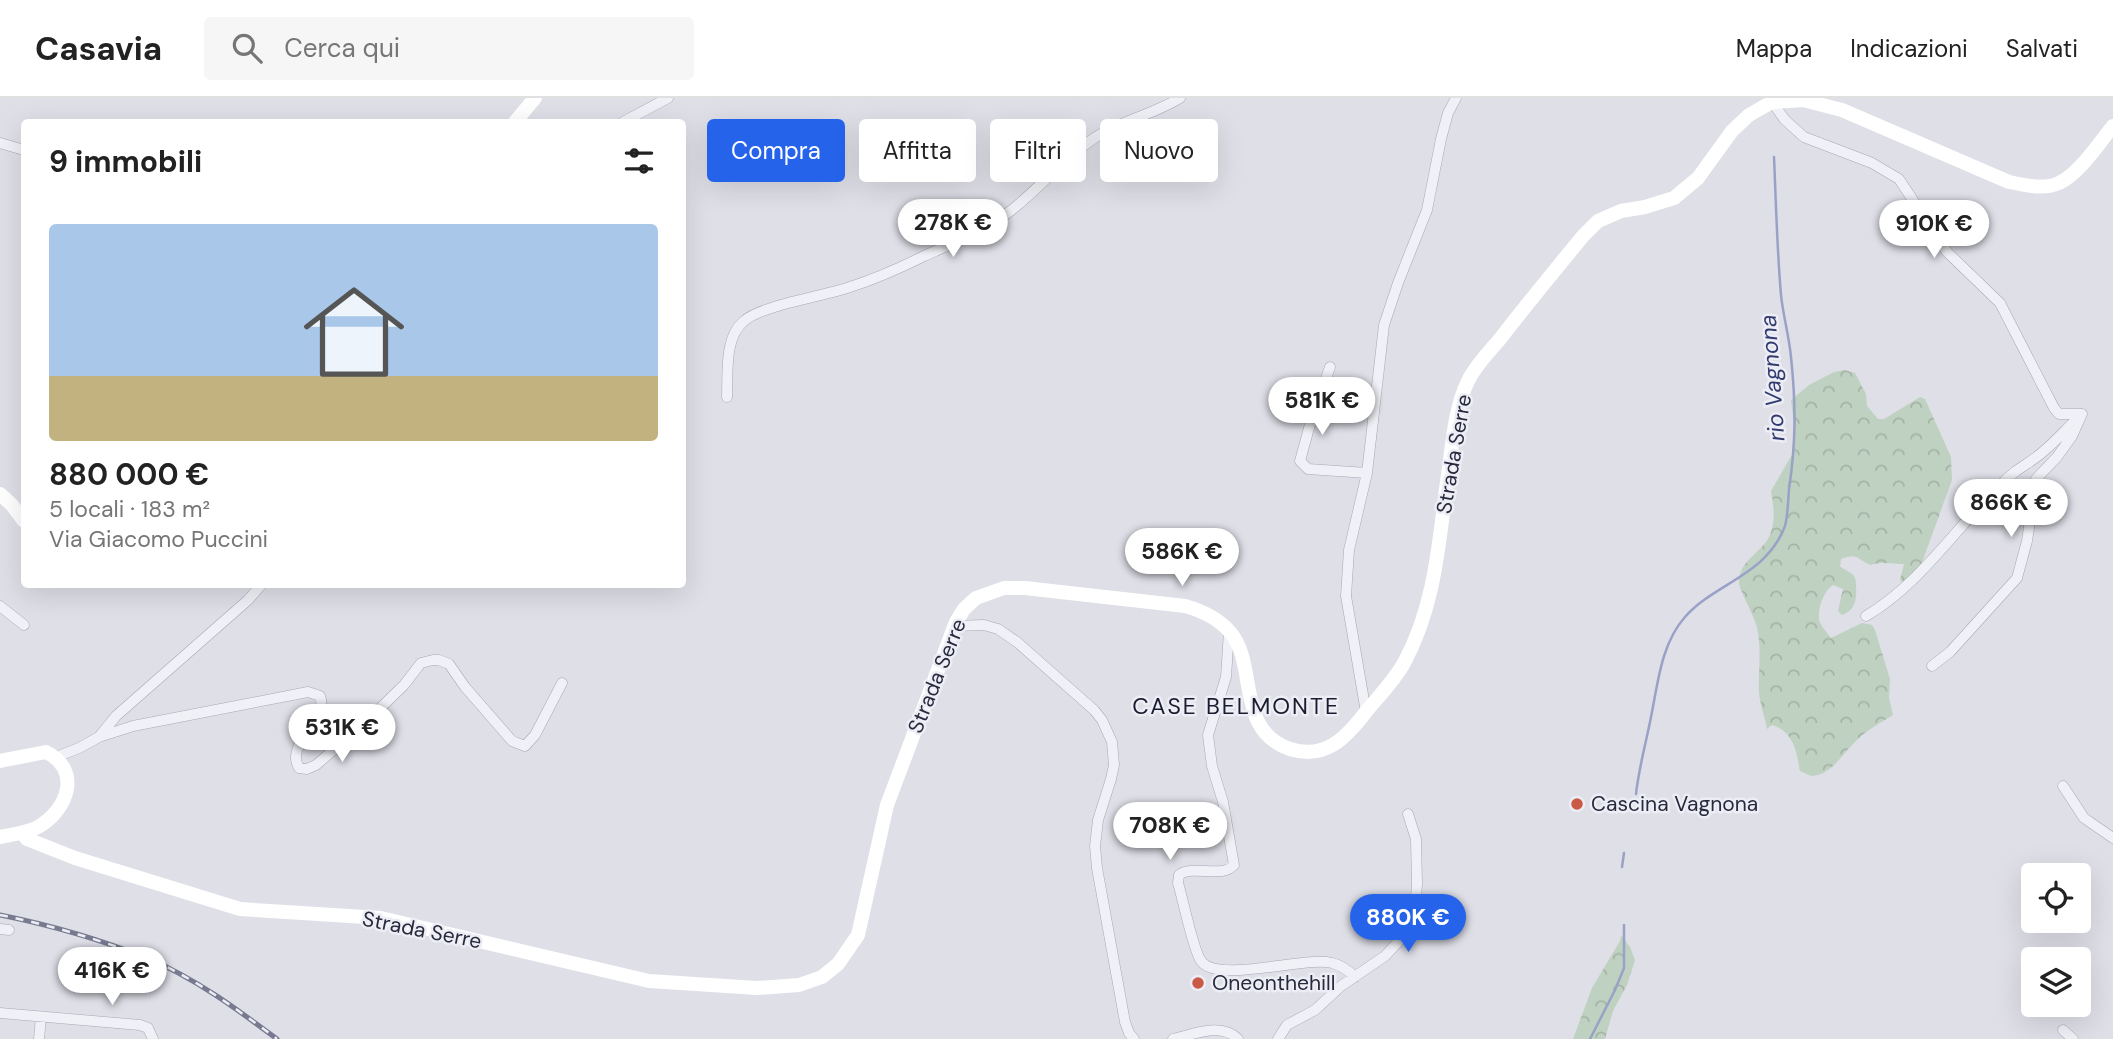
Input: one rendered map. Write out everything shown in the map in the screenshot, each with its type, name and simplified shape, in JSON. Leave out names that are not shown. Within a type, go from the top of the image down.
[{"type":"main road","points":[[518,119],[535,98]]},
{"type":"main road","points":[[1772,102],[1803,100],[1842,110],[2009,182],[2032,187],[2059,183],[2082,165],[2113,126]]},
{"type":"main road","name":"Strada Serre","points":[[22,833],[27,839],[75,858],[240,909],[380,918],[649,981],[757,988],[799,985],[822,976],[838,964],[858,934],[887,805],[955,626],[964,609],[976,598],[995,590],[1016,587],[1185,606],[1207,612],[1229,631],[1239,649],[1253,710],[1261,727],[1273,740],[1289,748],[1307,752],[1325,749],[1341,741],[1403,665],[1414,641],[1433,587],[1458,407],[1469,378],[1598,221],[1621,211],[1674,198],[1698,178],[1732,131],[1749,115],[1772,102]]},
{"type":"main road","points":[[0,495],[21,518]]},
{"type":"main road","points":[[0,761],[46,752],[56,757],[66,768],[68,776],[63,801],[46,822],[22,833],[0,837]]},
{"type":"street","points":[[630,119],[668,98]]},
{"type":"street","points":[[727,397],[731,347],[738,327],[746,319],[849,288],[922,257],[996,220],[1014,208],[1091,140],[1109,129],[1180,98]]},
{"type":"street","points":[[1366,712],[1346,596],[1349,550],[1367,473],[1384,325],[1427,210],[1441,139],[1448,113],[1456,98]]},
{"type":"street","points":[[1772,102],[1785,120],[1804,136],[1872,163],[1899,178],[1947,252],[2000,303],[2054,408],[2059,414],[2082,414]]},
{"type":"street","points":[[0,143],[21,149]]},
{"type":"street","points":[[1330,367],[1300,461],[1308,469],[1367,473]]},
{"type":"street","points":[[1866,616],[1887,604],[1905,588],[1993,492],[2014,472],[2046,450],[2082,414]]},
{"type":"street","points":[[1932,666],[1950,652],[2017,578],[2027,541],[2036,479],[2072,436],[2082,414]]},
{"type":"street","points":[[99,737],[116,716],[258,588]]},
{"type":"street","points":[[0,607],[24,625]]},
{"type":"street","points":[[955,626],[984,625],[998,629],[1017,642],[1089,705],[1108,732],[1114,752],[1114,765],[1098,820],[1096,857],[1125,1022],[1134,1039]]},
{"type":"street","points":[[1229,631],[1226,677],[1208,735],[1234,865],[1228,870],[1186,871],[1178,878],[1199,959],[1210,968],[1235,970],[1318,961],[1335,963],[1355,977]]},
{"type":"street","points":[[56,757],[99,737],[134,726],[313,692],[322,700],[321,710],[295,755],[299,768],[307,769],[316,765],[366,722],[404,685],[421,663],[439,660],[449,664],[465,687],[512,741],[525,746],[535,736],[562,683]]},
{"type":"street","points":[[2063,786],[2084,818],[2113,838]]},
{"type":"street","points":[[1278,1039],[1287,1024],[1315,1010],[1341,986],[1385,956],[1399,941],[1415,910],[1417,884],[1416,839],[1408,814]]},
{"type":"street","points":[[0,1013],[140,1025],[148,1028],[153,1039]]},
{"type":"street","points":[[39,1039],[41,1017]]},
{"type":"street","points":[[1173,1039],[1212,1030],[1230,1032],[1238,1039]]},
{"type":"street","points":[[2063,1030],[2073,1039]]},
{"type":"green space","points":[[1845,370],[1855,373],[1866,394],[1867,406],[1878,419],[1884,419],[1920,397],[1925,399],[1951,457],[1952,480],[1920,568],[1905,584],[1900,580],[1904,564],[1871,565],[1854,557],[1841,559],[1840,566],[1855,579],[1854,604],[1850,611],[1842,615],[1838,611],[1843,589],[1833,585],[1821,602],[1820,623],[1831,638],[1862,623],[1872,625],[1890,679],[1889,698],[1893,715],[1863,734],[1836,764],[1825,772],[1811,776],[1800,771],[1795,750],[1785,732],[1772,725],[1767,729],[1759,692],[1760,652],[1757,628],[1739,583],[1742,569],[1764,545],[1772,528],[1771,491],[1793,453],[1795,434],[1791,400],[1809,385],[1834,372]]},
{"type":"green space","points":[[1621,935],[1635,960],[1627,985],[1613,1011],[1605,1039],[1573,1039],[1592,988]]},
{"type":"waterway","name":"rio Vagnona","points":[[1636,794],[1659,678],[1666,652],[1677,628],[1697,605],[1766,556],[1777,543],[1786,522],[1794,439],[1793,374],[1781,295],[1774,157]]},
{"type":"waterway","points":[[1622,867],[1624,853]]},
{"type":"waterway","name":"rio Vagnona","points":[[1590,1039],[1624,968],[1624,925]]},
{"type":"railway","points":[[0,915],[76,934],[149,959],[199,985],[277,1039]]},
{"type":"place","name":"Cascina Vagnona","points":[[1577,804]]},
{"type":"place","name":"Oneonthehill","points":[[1198,983]]},
{"type":"district","name":"CASE BELMONTE","points":[[1236,706]]}]
